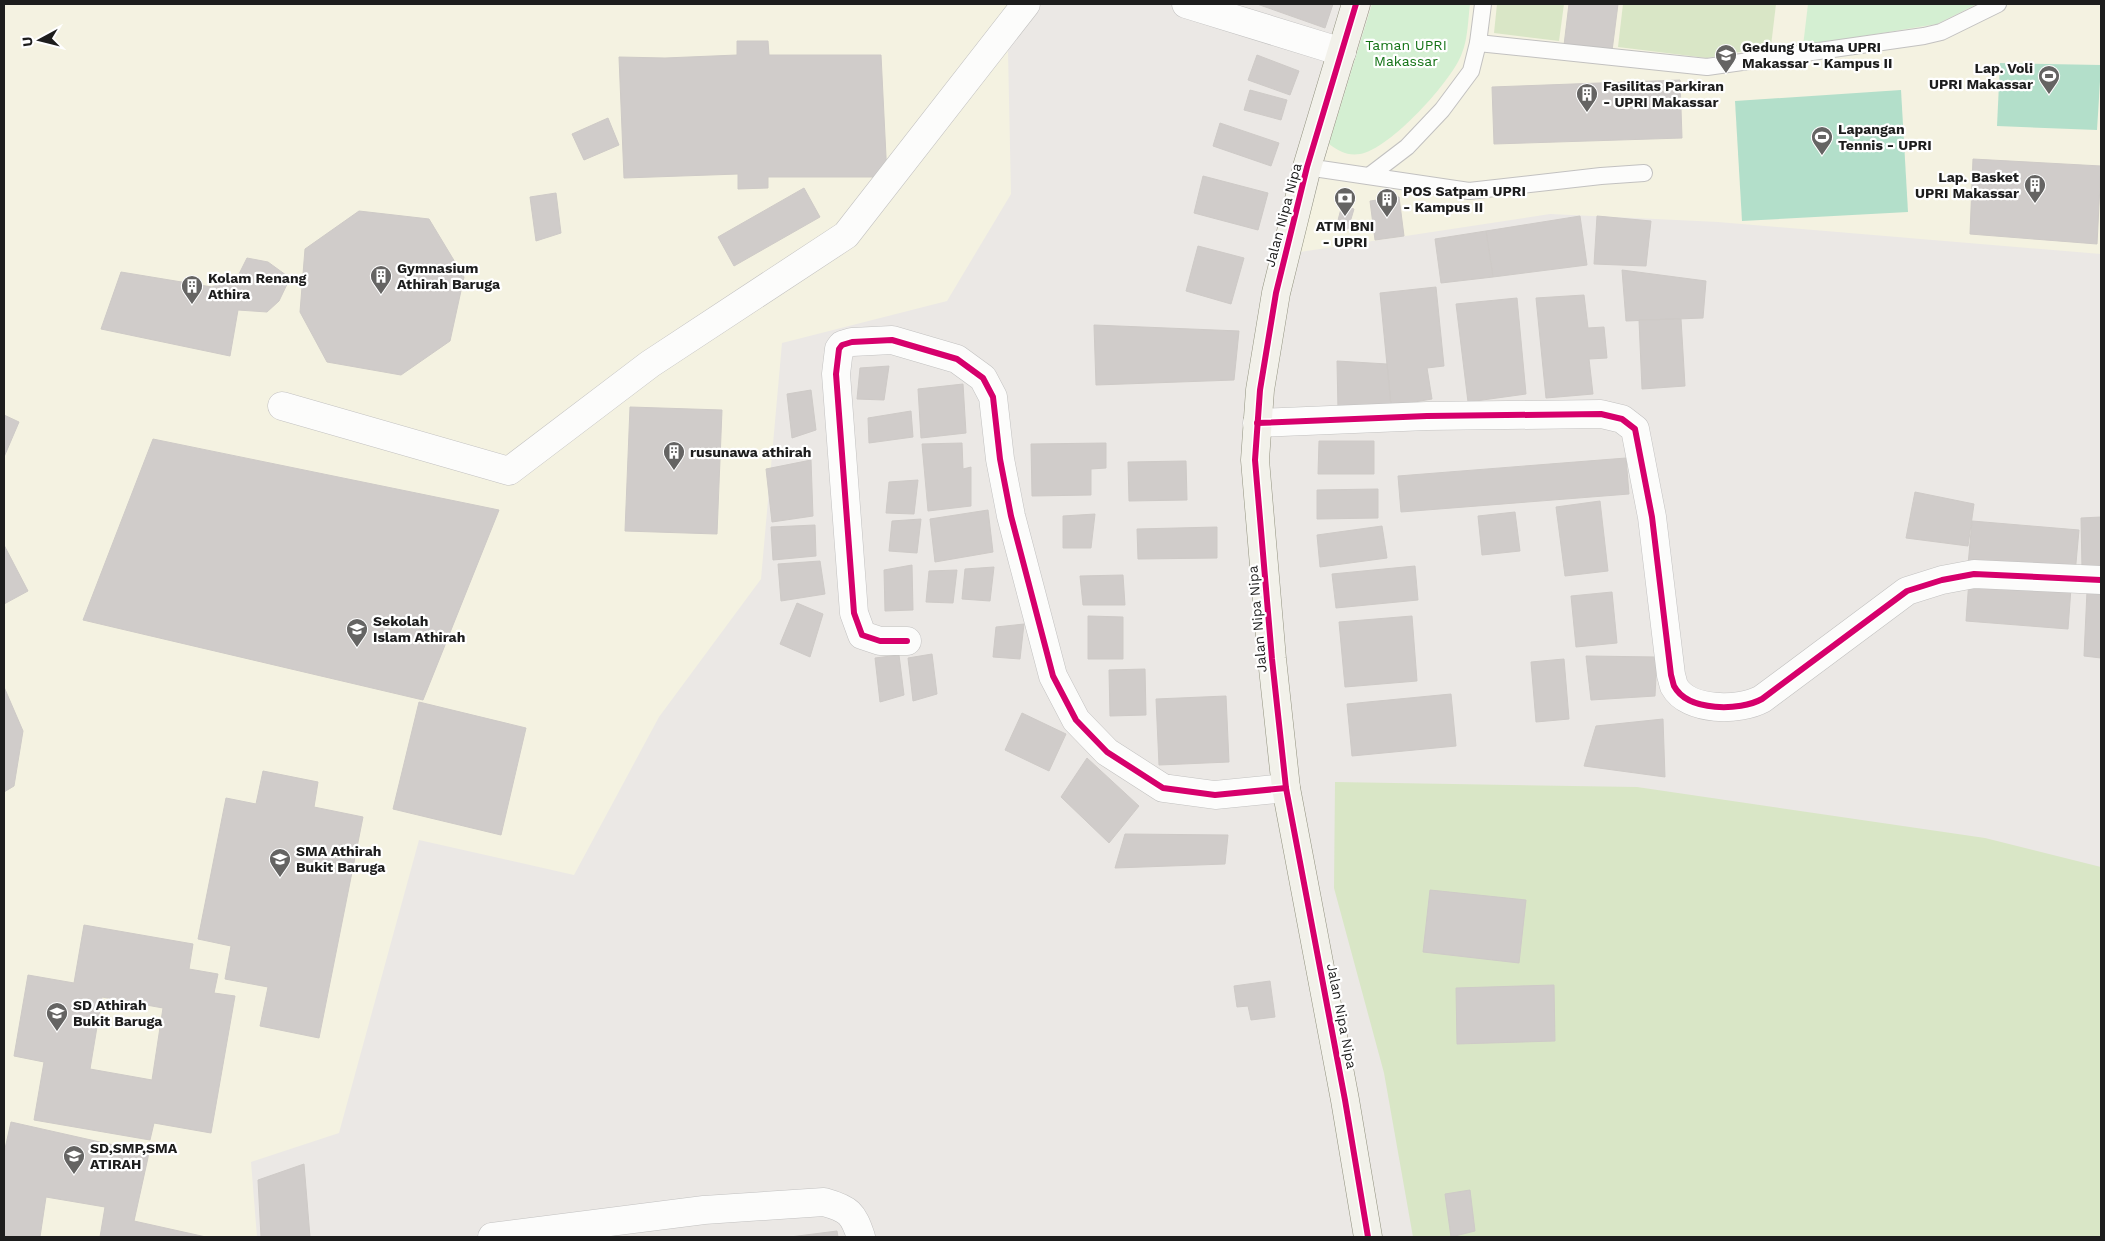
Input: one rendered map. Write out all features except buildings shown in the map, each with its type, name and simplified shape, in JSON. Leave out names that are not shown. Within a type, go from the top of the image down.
[{"type":"street","points":[[282,406],[509,471],[650,364],[846,235],[1026,4]]},
{"type":"street","points":[[1186,4],[1342,52]]},
{"type":"street","name":"Jalan Nipa Nipa","points":[[1356,4],[1308,167],[1276,293],[1257,423],[1255,460],[1272,659],[1286,788],[1345,1100],[1368,1237]]},
{"type":"street","points":[[907,641],[880,641],[862,635],[854,614],[836,374],[839,348],[852,342],[892,340],[957,359],[983,378],[994,398],[1000,459],[1011,516],[1053,676],[1076,720],[1106,752],[1163,788],[1214,795],[1286,788]]},
{"type":"street","points":[[1257,423],[1428,416],[1537,414],[1601,414],[1628,422],[1635,429],[1652,517],[1671,675],[1675,687],[1684,696],[1703,706],[1750,706],[1907,591],[1942,580],[1974,574],[2101,580]]},
{"type":"street","points":[[492,1237],[704,1210],[824,1202],[850,1212],[855,1219],[861,1237]]},
{"type":"lane","points":[[1369,176],[1407,147],[1442,110],[1471,71],[1478,43],[1483,4]]},
{"type":"lane","points":[[1478,43],[1707,67],[1924,36],[1942,32],[1998,4]]},
{"type":"lane","points":[[1308,167],[1469,192],[1601,176],[1644,173]]},
{"type":"shaded area","name":"Sekolah Islam Athirah","points":[[4,4],[1007,4],[1011,194],[947,301],[782,343],[761,579],[659,717],[574,875],[419,840],[339,1133],[251,1162],[257,1237],[4,1237]]},
{"type":"shaded area","name":"Gedung Utama UPRI Makassar - Kampus II","points":[[1372,4],[2101,4],[2101,254],[1718,222],[1550,214],[1300,252],[1329,144]]},
{"type":"green space","name":"Taman UPRI Makassar","points":[[1372,4],[1470,4],[1467,35],[1462,53],[1456,65],[1419,112],[1387,140],[1372,150],[1360,154],[1347,154],[1329,144]]},
{"type":"green space","points":[[1497,4],[1564,4],[1559,41],[1494,33]]},
{"type":"green space","points":[[1623,4],[1776,4],[1771,46],[1707,58],[1618,47]]},
{"type":"green space","points":[[1808,4],[1977,4],[1937,24],[1803,46]]},
{"type":"green space","name":"Lap. Voli UPRI Makassar","points":[[2000,63],[2101,65],[2097,130],[1997,126]]},
{"type":"green space","name":"Lapangan Tennis - UPRI","points":[[1901,90],[1908,212],[1742,221],[1735,101]]},
{"type":"green space","points":[[1335,782],[1637,787],[1985,838],[2101,867],[2101,1237],[1413,1237],[1384,1073],[1334,888]]},
{"type":"cycle path","points":[[1356,4],[1307,167],[1276,293],[1260,390],[1255,460],[1272,659],[1286,788],[1345,1100],[1368,1237]]},
{"type":"cycle path","points":[[907,641],[880,641],[862,635],[854,613],[836,374],[839,349],[842,345],[852,342],[892,340],[957,359],[983,378],[993,397],[1000,459],[1011,516],[1053,676],[1076,720],[1107,752],[1163,788],[1215,795],[1286,788]]},
{"type":"cycle path","points":[[1257,423],[1427,416],[1601,414],[1622,419],[1635,429],[1652,517],[1671,675],[1674,686],[1681,695],[1702,705],[1715,707],[1741,706],[1762,699],[1907,591],[1942,580],[1974,574],[2101,580]]},
{"type":"place","name":"Gedung Utama UPRI Makassar - Kampus II","points":[[1726,74]]},
{"type":"place","name":"Lap. Voli UPRI Makassar","points":[[2049,95]]},
{"type":"place","name":"Fasilitas Parkiran - UPRI Makassar","points":[[1587,113]]},
{"type":"place","name":"Lapangan Tennis - UPRI","points":[[1822,156]]},
{"type":"place","name":"Lap. Basket UPRI Makassar","points":[[2035,204]]},
{"type":"place","name":"ATM BNI - UPRI","points":[[1345,217]]},
{"type":"place","name":"POS Satpam UPRI - Kampus II","points":[[1387,218]]},
{"type":"place","name":"Gymnasium Athirah Baruga","points":[[381,295]]},
{"type":"place","name":"Kolam Renang Athira","points":[[192,305]]},
{"type":"place","name":"rusunawa athirah","points":[[674,471]]},
{"type":"place","name":"Sekolah Islam Athirah","points":[[357,648]]},
{"type":"place","name":"SMA Athirah Bukit Baruga","points":[[280,878]]},
{"type":"place","name":"SD Athirah Bukit Baruga","points":[[57,1032]]},
{"type":"place","name":"SD,SMP,SMA ATIRAH","points":[[74,1175]]}]
